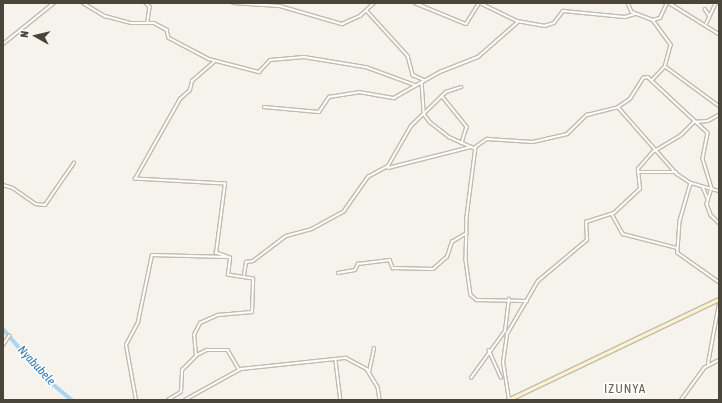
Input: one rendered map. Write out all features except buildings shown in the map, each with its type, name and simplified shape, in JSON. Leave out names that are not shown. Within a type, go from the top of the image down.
[{"type":"street","points":[[3,44],[54,3]]},
{"type":"street","points":[[83,3],[105,16],[131,22],[148,22],[167,30],[173,40],[215,61],[260,72],[270,60],[310,58],[366,68],[415,85]]},
{"type":"street","points":[[146,3],[150,7],[148,22]]},
{"type":"street","points":[[233,3],[280,6],[342,24],[367,11],[374,3]]},
{"type":"street","points":[[415,3],[466,24],[479,3],[518,22],[546,26],[554,23],[563,11],[625,17],[635,14],[653,20],[660,18],[668,3],[719,32]]},
{"type":"street","points":[[628,3],[635,14]]},
{"type":"street","points":[[706,24],[716,3]]},
{"type":"street","points":[[705,9],[709,16]]},
{"type":"street","points":[[367,11],[408,56],[413,75],[423,81]]},
{"type":"street","points":[[653,20],[671,45],[666,66],[653,80]]},
{"type":"street","points":[[264,107],[319,112],[332,96],[359,92],[394,98],[423,81],[478,57],[518,22]]},
{"type":"street","points":[[215,61],[192,81],[190,90],[180,99],[155,148],[135,178],[138,182],[194,180],[225,184],[216,251],[228,257]]},
{"type":"street","points":[[666,66],[719,106]]},
{"type":"street","points":[[244,275],[246,262],[253,261],[286,236],[312,229],[339,214],[368,177],[386,169],[476,147],[487,139],[533,142],[567,134],[587,115],[618,106],[630,99],[643,78],[653,80],[708,133],[703,159],[712,188],[708,199]]},
{"type":"street","points":[[423,81],[424,114],[430,122],[462,143],[472,147]]},
{"type":"street","points":[[386,169],[398,143],[424,114],[442,96],[461,87]]},
{"type":"street","points":[[442,96],[467,127],[462,143]]},
{"type":"street","points":[[618,106],[658,148],[676,172],[691,183],[719,191]]},
{"type":"street","points":[[719,115],[708,121],[696,121],[680,136],[658,148],[638,172],[640,189],[612,214],[586,222],[587,240],[540,279],[510,327],[505,344],[504,376],[508,400],[719,299]]},
{"type":"street","points":[[476,147],[467,233],[472,297],[527,300]]},
{"type":"street","points":[[3,185],[13,188],[36,204],[45,205],[74,164]]},
{"type":"street","points":[[638,172],[676,172]]},
{"type":"street","points":[[691,183],[677,248],[681,257],[694,262],[719,282]]},
{"type":"street","points":[[703,187],[708,199],[709,212],[719,223]]},
{"type":"street","points":[[612,214],[623,234],[677,248]]},
{"type":"street","points":[[338,273],[353,270],[357,264],[390,260],[393,268],[432,269],[447,257],[452,242],[467,233]]},
{"type":"street","points":[[136,400],[126,345],[138,322],[152,255],[228,257]]},
{"type":"street","points":[[196,356],[194,335],[200,323],[218,315],[251,314],[253,279],[244,275],[228,275],[228,257]]},
{"type":"street","points":[[471,378],[506,327],[509,299]]},
{"type":"street","points":[[708,364],[719,304]]},
{"type":"street","points":[[3,345],[9,336]]},
{"type":"street","points":[[369,372],[374,349]]},
{"type":"street","points":[[168,400],[181,392],[182,370],[196,356],[207,350],[228,350],[241,369]]},
{"type":"street","points":[[489,350],[501,377]]},
{"type":"street","points":[[185,400],[241,369],[336,361],[350,358],[369,372],[378,387],[380,400]]},
{"type":"street","points":[[681,400],[687,387],[708,364],[719,360]]},
{"type":"street","points":[[336,361],[341,400]]},
{"type":"waterway","name":"Nyabubele","points":[[3,329],[43,376],[72,400]]},
{"type":"district","name":"IZUNYA","points":[[625,389]]}]
